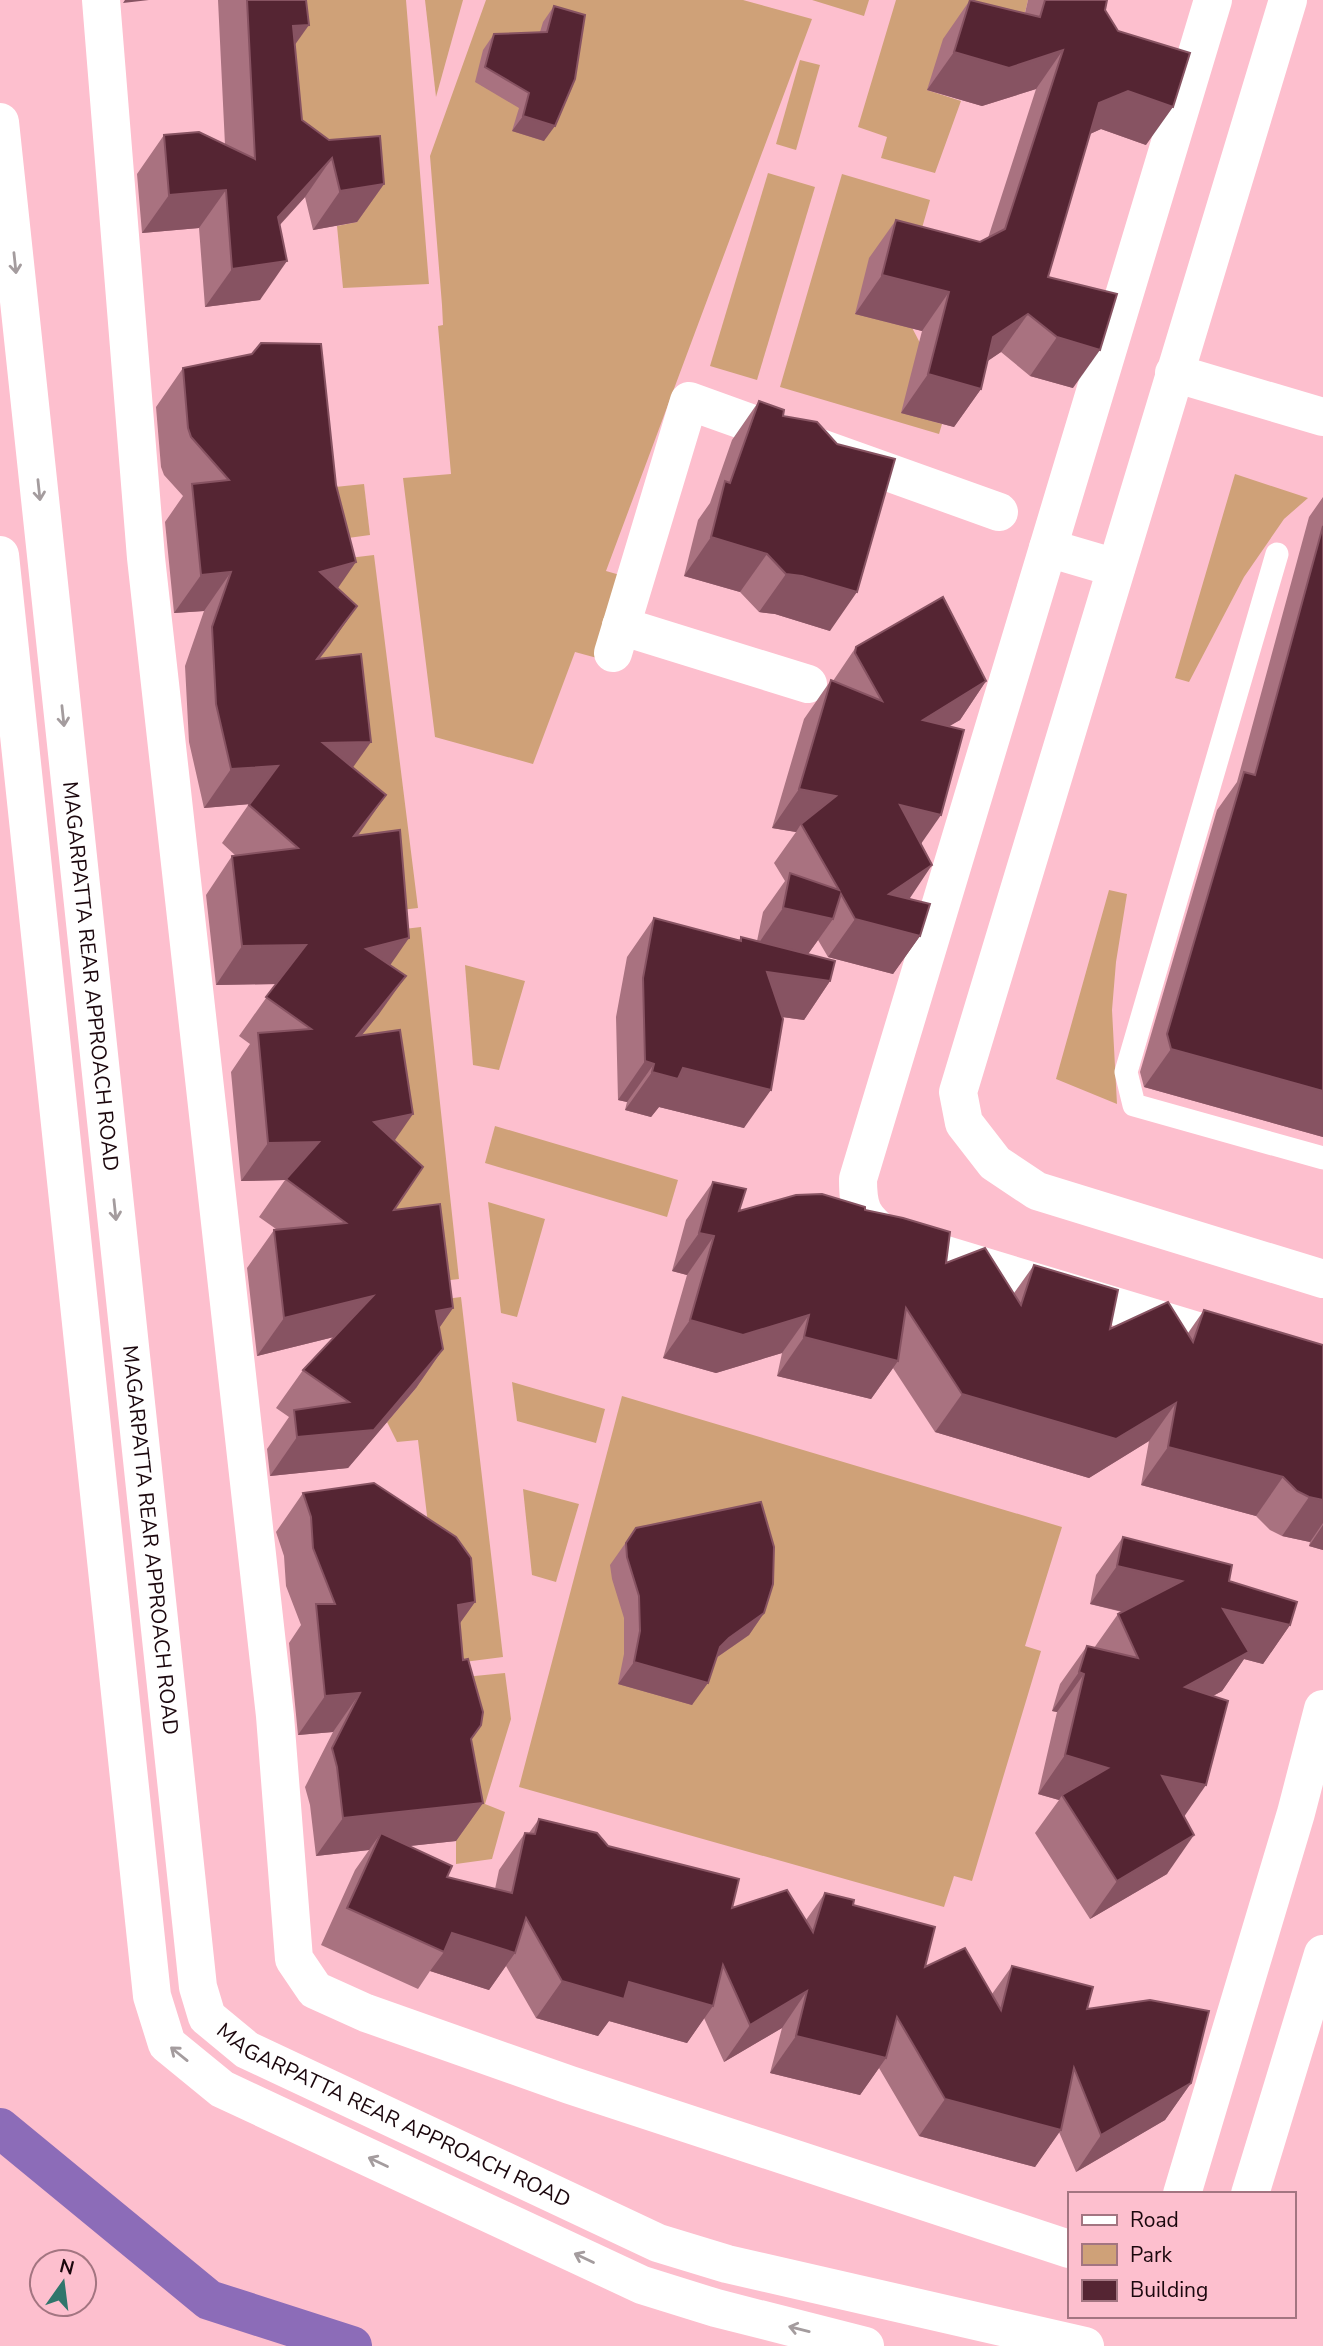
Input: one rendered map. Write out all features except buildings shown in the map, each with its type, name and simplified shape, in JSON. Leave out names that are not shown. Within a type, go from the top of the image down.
[{"type":"street","points":[[101,0],[146,558],[275,1716],[294,1959],[315,1990],[366,2013],[570,2085],[1068,2249]]},
{"type":"street","points":[[1213,0],[858,1179],[858,1202],[870,1223],[886,1237],[1323,1369]]},
{"type":"street","points":[[1288,0],[958,1092],[964,1123],[995,1163],[1037,1191],[1323,1279]]},
{"type":"street","name":"MAGARPATTA REAR APPROACH ROAD","points":[[0,122],[196,1973],[207,2018],[247,2050],[658,2243],[727,2264],[1085,2346]]},
{"type":"street","points":[[1174,373],[1323,418]]},
{"type":"street","points":[[808,684],[617,640],[688,401],[999,512]]},
{"type":"street","points":[[1048,548],[1116,568]]},
{"type":"street","name":"MAGARPATTA REAR APPROACH ROAD","points":[[0,555],[152,1996],[167,2044],[222,2089],[642,2285],[716,2308],[865,2346]]},
{"type":"street","points":[[1183,2192],[1310,1816],[1323,1709]]},
{"type":"street","points":[[1251,2192],[1323,1954]]},
{"type":"street","points":[[945,2314],[965,2346]]},
{"type":"lane","points":[[1277,554],[1126,1072],[1134,1105],[1323,1158]]},
{"type":"green space","points":[[267,0],[406,0],[429,284],[343,288],[337,226],[357,222],[302,179]]},
{"type":"green space","points":[[425,0],[463,0],[436,97]]},
{"type":"green space","points":[[486,0],[743,0],[812,19],[606,571],[620,575],[597,658],[575,652],[533,764],[435,737],[403,478],[451,474],[438,326],[443,325],[430,156]]},
{"type":"green space","points":[[812,0],[869,0],[864,16]]},
{"type":"green space","points":[[896,0],[1028,0],[1023,21],[927,90],[961,101],[935,173],[881,158],[887,137],[858,127]]},
{"type":"green space","points":[[800,60],[820,65],[796,150],[776,144]]},
{"type":"green space","points":[[768,173],[815,187],[757,380],[710,366]]},
{"type":"green space","points":[[842,174],[930,200],[910,270],[855,313],[891,323],[907,318],[933,368],[902,412],[942,424],[939,434],[780,387]]},
{"type":"green space","points":[[1235,474],[1308,498],[1284,519],[1244,577],[1189,682],[1175,678]]},
{"type":"green space","points":[[364,484],[370,535],[304,544],[306,490]]},
{"type":"green space","points":[[374,555],[418,908],[359,915],[353,871],[313,695],[307,563]]},
{"type":"green space","points":[[1109,890],[1127,894],[1116,962],[1112,1010],[1117,1104],[1056,1079]]},
{"type":"green space","points":[[421,927],[459,1279],[383,1288],[393,1245],[349,1051],[362,934]]},
{"type":"green space","points":[[465,965],[525,981],[499,1070],[473,1065]]},
{"type":"green space","points":[[495,1126],[678,1180],[667,1217],[485,1163]]},
{"type":"green space","points":[[488,1202],[545,1219],[517,1317],[501,1313]]},
{"type":"green space","points":[[461,1297],[503,1657],[433,1666],[428,1524],[418,1440],[397,1442],[387,1422],[416,1388],[386,1307]]},
{"type":"green space","points":[[512,1382],[605,1409],[596,1443],[517,1421]]},
{"type":"green space","points":[[622,1396],[1062,1527],[1025,1646],[1041,1651],[972,1881],[954,1876],[944,1907],[519,1787]]},
{"type":"green space","points":[[523,1489],[579,1504],[556,1582],[532,1575]]},
{"type":"green space","points":[[505,1673],[511,1719],[485,1804],[505,1812],[492,1859],[456,1864],[456,1841],[434,1680]]},
{"type":"waterway","points":[[0,2128],[209,2300],[352,2346]]}]
